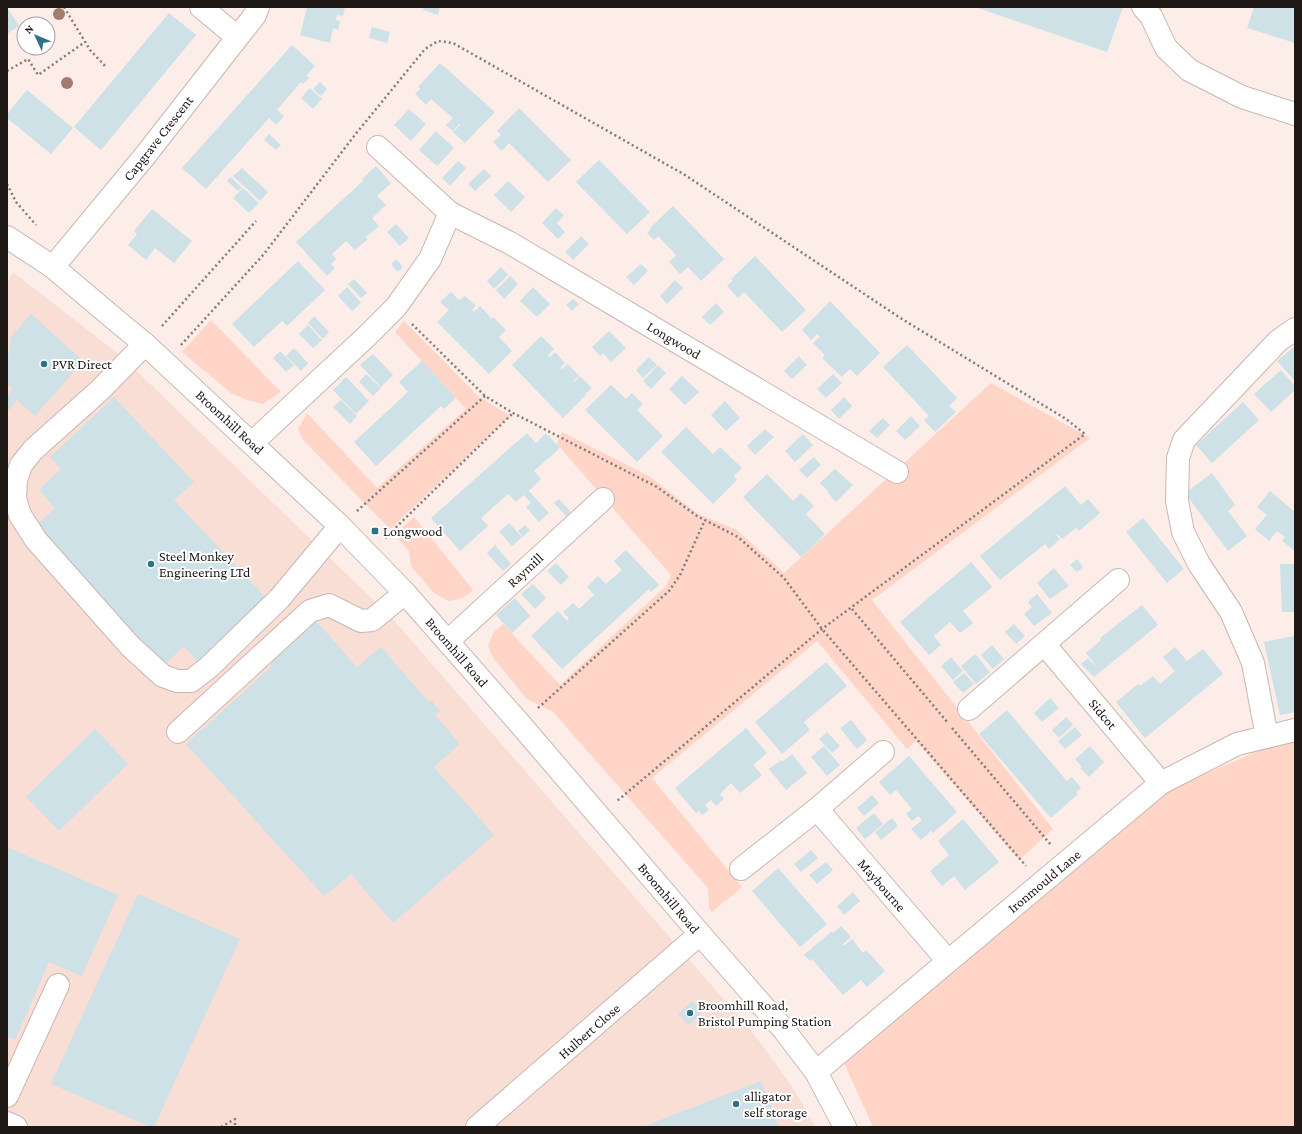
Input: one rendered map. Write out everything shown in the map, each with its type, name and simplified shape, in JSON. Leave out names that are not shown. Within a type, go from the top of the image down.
[{"type":"street","points":[[201,7],[237,37]]},
{"type":"street","name":"Capgrave Crescent","points":[[58,261],[144,157],[255,15],[258,7]]},
{"type":"street","points":[[1143,7],[1152,16],[1166,48],[1189,70],[1242,97],[1295,114]]},
{"type":"street","name":"Longwood","points":[[378,147],[450,213],[510,243],[897,472]]},
{"type":"street","points":[[252,443],[396,307],[430,259],[450,213]]},
{"type":"street","name":"Broomhill Road","points":[[7,237],[58,261],[340,526],[405,593],[784,1030],[816,1072],[845,1127]]},
{"type":"street","points":[[1267,737],[1253,663],[1231,612],[1199,564],[1183,532],[1177,500],[1178,458],[1184,440],[1278,342],[1295,329]]},
{"type":"street","points":[[145,344],[100,390],[33,450],[21,465],[16,480],[15,498],[20,515],[36,540],[131,647],[163,676],[177,681],[191,681],[210,666],[279,599],[340,526]]},
{"type":"street","name":"Raymill","points":[[448,641],[603,499]]},
{"type":"street","points":[[969,709],[1045,645],[1118,580]]},
{"type":"street","points":[[178,732],[310,611],[329,605],[361,621],[372,620],[405,593]]},
{"type":"street","name":"Sidcot","points":[[1045,645],[1161,783]]},
{"type":"street","name":"Ironmould Lane","points":[[816,1072],[1161,783],[1237,744],[1295,730]]},
{"type":"street","points":[[741,870],[817,809],[883,752]]},
{"type":"street","name":"Maybourne","points":[[817,809],[948,961]]},
{"type":"street","name":"Hulbert Close","points":[[478,1127],[700,934]]},
{"type":"street","points":[[7,1096],[58,986]]},
{"type":"street","points":[[7,1123],[16,1127]]},
{"type":"path","points":[[64,7],[90,50],[106,67]]},
{"type":"path","points":[[7,71],[28,59],[38,76],[85,42]]},
{"type":"path","points":[[7,184],[16,202],[58,261]]},
{"type":"path","points":[[145,344],[256,221]]},
{"type":"path","points":[[396,307],[485,396],[513,413],[657,487],[697,516],[738,537],[784,578],[822,629],[1041,883]]},
{"type":"path","points":[[340,526],[485,396]]},
{"type":"path","points":[[368,555],[513,413]]},
{"type":"path","points":[[520,724],[669,591],[680,575],[705,520]]},
{"type":"path","points":[[852,608],[1066,862]]},
{"type":"path","points":[[221,1127],[235,1119],[235,1127]]},
{"type":"shaded area","points":[[13,272],[121,356],[391,617],[753,1033],[791,1085],[816,1127],[7,1127],[7,284]]},
{"type":"shaded area","points":[[211,320],[281,392],[263,404],[247,400],[231,393],[182,352]]},
{"type":"shaded area","points":[[404,321],[478,396],[510,416],[390,529],[303,440],[298,429],[307,413],[377,488],[466,409],[395,332]]},
{"type":"shaded area","points":[[991,383],[1090,438],[872,600],[1053,829],[1019,860],[916,741],[907,749],[817,641],[652,778],[742,887],[712,912],[709,908],[708,888],[553,712],[527,699],[493,658],[488,646],[493,633],[503,624],[560,685],[666,586],[671,575],[557,444],[562,432],[649,476],[698,514],[737,530],[784,573]]},
{"type":"shaded area","points":[[414,517],[473,590],[463,598],[449,601],[434,593],[411,566],[409,551],[395,534]]},
{"type":"shaded area","points":[[1295,740],[1295,1127],[873,1127],[844,1063],[1166,791],[1269,746]]},
{"type":"building","points":[[7,7],[16,21],[16,28],[7,34]]},
{"type":"building","points":[[307,7],[345,7],[343,16],[337,15],[336,20],[340,21],[338,30],[333,28],[330,43],[300,35]]},
{"type":"building","points":[[424,7],[440,7],[438,15],[423,10]]},
{"type":"building","points":[[975,7],[1123,7],[1107,52]]},
{"type":"building","points":[[1254,7],[1295,7],[1295,43],[1247,28]]},
{"type":"building","points":[[169,13],[196,35],[101,150],[74,127]]},
{"type":"building","points":[[372,27],[390,32],[387,43],[369,38]]},
{"type":"building","points":[[292,45],[315,66],[306,76],[309,78],[303,84],[301,82],[277,110],[284,116],[276,125],[269,118],[206,189],[182,168]]},
{"type":"building","points":[[440,63],[495,112],[465,143],[453,132],[460,125],[459,124],[453,131],[446,125],[453,118],[431,99],[426,105],[415,94],[420,89],[418,87]]},
{"type":"building","points":[[320,82],[327,89],[321,96],[313,89]]},
{"type":"building","points":[[310,88],[322,99],[313,109],[301,98]]},
{"type":"building","points":[[27,90],[73,128],[51,154],[7,118],[7,114]]},
{"type":"building","points":[[519,108],[571,160],[548,182],[509,143],[502,151],[493,142],[501,135],[497,131]]},
{"type":"building","points":[[409,109],[426,124],[411,141],[394,125]]},
{"type":"building","points":[[436,131],[454,148],[437,166],[419,150]]},
{"type":"building","points":[[269,134],[281,145],[276,150],[264,140]]},
{"type":"building","points":[[599,160],[650,212],[627,234],[576,182]]},
{"type":"building","points":[[458,161],[466,168],[450,186],[442,178]]},
{"type":"building","points":[[376,166],[391,183],[377,196],[386,205],[372,218],[379,226],[366,237],[368,239],[355,250],[346,241],[332,254],[336,259],[331,264],[335,268],[327,276],[296,242],[363,181],[362,179]]},
{"type":"building","points":[[242,168],[268,192],[260,201],[233,176]]},
{"type":"building","points":[[484,169],[491,176],[475,191],[468,184]]},
{"type":"building","points":[[231,177],[242,188],[238,191],[227,181]]},
{"type":"building","points":[[508,181],[525,197],[511,212],[494,195]]},
{"type":"building","points":[[243,188],[259,203],[249,213],[233,198]]},
{"type":"building","points":[[673,206],[724,259],[701,281],[688,267],[680,274],[669,262],[676,255],[658,236],[654,240],[647,233],[651,229],[650,228]]},
{"type":"building","points":[[556,208],[564,215],[557,223],[565,232],[558,239],[542,223]]},
{"type":"building","points":[[152,209],[192,241],[174,263],[155,248],[146,260],[128,245],[137,234],[134,231]]},
{"type":"building","points":[[396,224],[409,238],[400,246],[387,232]]},
{"type":"building","points":[[581,236],[589,244],[573,260],[565,252]]},
{"type":"building","points":[[755,256],[806,310],[782,332],[744,292],[738,298],[727,286],[733,280],[731,279]]},
{"type":"building","points":[[396,259],[403,267],[398,272],[391,264]]},
{"type":"building","points":[[298,261],[325,290],[287,326],[282,321],[254,347],[232,324]]},
{"type":"building","points":[[641,264],[648,271],[634,285],[626,277]]},
{"type":"building","points":[[501,267],[508,275],[494,289],[487,281]]},
{"type":"building","points":[[510,276],[518,284],[504,299],[496,290]]},
{"type":"building","points":[[354,279],[367,293],[361,298],[348,284]]},
{"type":"building","points":[[675,280],[683,288],[667,304],[660,296]]},
{"type":"building","points":[[347,287],[361,303],[352,311],[338,296]]},
{"type":"building","points":[[533,287],[550,304],[537,317],[520,301]]},
{"type":"building","points":[[451,292],[459,300],[465,296],[476,306],[472,310],[474,312],[480,306],[492,319],[493,317],[506,330],[499,337],[512,351],[489,374],[437,322],[449,310],[440,302]]},
{"type":"building","points":[[573,299],[579,304],[572,311],[566,305]]},
{"type":"building","points":[[830,301],[880,353],[857,376],[850,369],[842,377],[822,358],[825,355],[813,343],[820,337],[817,334],[811,340],[802,330]]},
{"type":"building","points":[[716,303],[724,312],[710,325],[702,317]]},
{"type":"building","name":"PVR Direct","points":[[31,314],[83,361],[35,416],[17,400],[9,410],[7,408],[7,396],[13,389],[7,383],[7,367],[11,337]]},
{"type":"building","points":[[314,316],[329,332],[323,339],[308,323]]},
{"type":"building","points":[[308,325],[322,340],[313,348],[299,334]]},
{"type":"building","points":[[609,331],[626,348],[611,362],[603,353],[600,356],[592,347]]},
{"type":"building","points":[[541,336],[554,349],[548,355],[550,357],[555,352],[565,363],[560,368],[562,369],[568,364],[579,376],[573,381],[574,382],[580,376],[592,388],[563,418],[512,365]]},
{"type":"building","points":[[907,345],[957,398],[949,406],[956,412],[935,432],[924,420],[929,416],[883,367]]},
{"type":"building","points":[[1295,346],[1295,381],[1277,361]]},
{"type":"building","points":[[294,348],[308,363],[301,371],[286,356]]},
{"type":"building","points":[[280,351],[294,365],[286,372],[273,358]]},
{"type":"building","points":[[373,354],[393,375],[381,387],[360,365]]},
{"type":"building","points":[[799,356],[807,365],[792,379],[784,371]]},
{"type":"building","points":[[649,357],[657,365],[643,378],[636,370]]},
{"type":"building","points":[[422,361],[456,398],[444,409],[441,406],[376,466],[354,442],[408,392],[399,382]]},
{"type":"building","points":[[658,365],[666,373],[651,389],[643,381]]},
{"type":"building","points":[[1281,370],[1295,386],[1295,390],[1271,412],[1254,394]]},
{"type":"building","points":[[366,374],[381,388],[373,396],[359,382]]},
{"type":"building","points":[[833,374],[842,383],[826,398],[817,389]]},
{"type":"building","points":[[682,376],[699,392],[685,405],[669,389]]},
{"type":"building","points":[[346,377],[369,401],[356,414],[333,390]]},
{"type":"building","points":[[611,385],[626,399],[632,393],[643,404],[637,410],[663,436],[637,462],[585,410]]},
{"type":"building","name":"Steel Monkey Engineering LTd","points":[[114,397],[194,482],[174,500],[268,600],[200,664],[184,646],[164,665],[35,527],[55,508],[39,490],[61,469],[50,457]]},
{"type":"building","points":[[844,397],[852,406],[839,419],[831,410]]},
{"type":"building","points":[[341,400],[357,416],[350,424],[333,407]]},
{"type":"building","points":[[725,401],[740,418],[726,431],[711,415]]},
{"type":"building","points":[[1243,402],[1259,420],[1212,463],[1196,445]]},
{"type":"building","points":[[911,416],[920,426],[905,440],[896,431]]},
{"type":"building","points":[[883,418],[890,425],[877,438],[869,431]]},
{"type":"building","points":[[686,427],[713,454],[720,447],[742,468],[734,476],[737,480],[713,504],[661,452]]},
{"type":"building","points":[[765,429],[774,437],[755,455],[747,446]]},
{"type":"building","points":[[527,433],[536,443],[546,433],[560,448],[534,471],[541,479],[529,491],[549,513],[539,522],[526,507],[531,503],[524,495],[516,502],[508,494],[481,518],[488,526],[460,551],[431,518]]},
{"type":"building","points":[[803,434],[813,445],[795,462],[785,451]]},
{"type":"building","points":[[814,457],[821,465],[807,478],[799,470]]},
{"type":"building","points":[[835,469],[853,485],[836,502],[820,483]]},
{"type":"building","points":[[1212,473],[1235,505],[1228,511],[1247,536],[1228,551],[1185,493]]},
{"type":"building","points":[[767,474],[793,501],[801,493],[814,506],[806,514],[825,534],[801,557],[743,497]]},
{"type":"building","points":[[1065,486],[1081,505],[1088,499],[1100,513],[1079,531],[1076,528],[1062,539],[1057,534],[1056,535],[1060,539],[1049,549],[1045,544],[1000,580],[980,556]]},
{"type":"building","points":[[1270,491],[1295,512],[1295,551],[1282,541],[1285,537],[1277,531],[1269,541],[1255,529],[1267,515],[1257,507]]},
{"type":"building","points":[[559,499],[571,512],[566,516],[554,503]]},
{"type":"building","points":[[1143,518],[1184,569],[1167,583],[1126,532]]},
{"type":"building","points":[[509,523],[522,537],[512,546],[499,532]]},
{"type":"building","points":[[525,525],[530,530],[523,537],[518,531]]},
{"type":"building","points":[[495,545],[511,564],[503,571],[487,553]]},
{"type":"building","points":[[626,550],[659,585],[651,592],[649,589],[562,669],[531,636],[558,611],[567,621],[569,618],[563,612],[573,603],[579,609],[594,595],[587,587],[598,576],[606,584],[622,570],[614,561]]},
{"type":"building","points":[[1077,559],[1083,567],[1077,572],[1070,565]]},
{"type":"building","points":[[971,562],[992,587],[963,611],[973,623],[960,633],[950,622],[934,636],[941,645],[929,655],[900,622]]},
{"type":"building","points":[[556,563],[569,577],[561,585],[547,571]]},
{"type":"building","points":[[1280,564],[1295,564],[1295,612],[1282,612]]},
{"type":"building","points":[[1054,568],[1069,586],[1050,599],[1037,583]]},
{"type":"building","points":[[533,584],[546,598],[535,609],[521,594]]},
{"type":"building","points":[[1037,594],[1052,613],[1034,626],[1024,614],[1032,607],[1028,602]]},
{"type":"building","points":[[515,598],[530,616],[512,633],[496,615]]},
{"type":"building","points":[[1142,605],[1158,625],[1094,677],[1081,664],[1088,658],[1099,670],[1086,653],[1101,640],[1100,638]]},
{"type":"building","points":[[316,621],[357,667],[381,647],[429,702],[431,700],[440,711],[435,715],[460,744],[434,767],[494,835],[393,923],[351,874],[324,896],[186,744],[272,666],[269,662]]},
{"type":"building","points":[[1014,624],[1025,636],[1016,644],[1005,632]]},
{"type":"building","points":[[1294,636],[1295,712],[1280,715],[1264,642]]},
{"type":"building","points":[[992,645],[1004,659],[993,669],[981,655]]},
{"type":"building","points":[[1175,647],[1187,661],[1203,649],[1223,674],[1145,738],[1116,702],[1138,684],[1140,686],[1153,676],[1160,684],[1175,671],[1163,657]]},
{"type":"building","points":[[975,654],[990,672],[976,684],[961,666]]},
{"type":"building","points":[[951,657],[963,671],[953,680],[941,666]]},
{"type":"building","points":[[826,662],[847,686],[804,722],[810,730],[782,754],[755,722]]},
{"type":"building","points":[[964,673],[974,684],[963,693],[953,682]]},
{"type":"building","points":[[1050,698],[1059,708],[1042,722],[1034,713]]},
{"type":"building","points":[[1007,710],[1066,780],[1067,781],[1072,777],[1081,788],[1076,792],[1078,794],[1051,818],[979,734]]},
{"type":"building","points":[[1066,717],[1073,725],[1059,738],[1052,730]]},
{"type":"building","points":[[851,720],[867,740],[857,749],[840,728]]},
{"type":"building","points":[[1075,727],[1082,735],[1065,749],[1058,741]]},
{"type":"building","points":[[746,728],[767,753],[753,765],[762,775],[740,793],[731,783],[720,794],[724,799],[716,806],[711,800],[705,805],[709,810],[702,815],[699,811],[696,813],[675,788]]},
{"type":"building","points":[[95,729],[128,764],[59,831],[26,797]]},
{"type":"building","points":[[827,732],[840,746],[832,753],[819,739]]},
{"type":"building","points":[[824,746],[840,765],[827,776],[811,757]]},
{"type":"building","points":[[1090,746],[1104,762],[1089,777],[1080,768],[1082,767],[1075,759]]},
{"type":"building","points":[[792,754],[807,773],[786,790],[769,769],[781,760],[782,762]]},
{"type":"building","points":[[909,756],[957,812],[933,833],[931,831],[921,840],[911,829],[922,820],[918,816],[912,821],[906,814],[912,809],[896,790],[890,795],[879,782]]},
{"type":"building","points":[[872,795],[879,803],[864,816],[857,808]]},
{"type":"building","points":[[874,813],[883,824],[865,839],[856,828]]},
{"type":"building","points":[[892,818],[898,826],[881,840],[875,832]]},
{"type":"building","points":[[963,819],[999,862],[965,890],[954,876],[942,886],[930,871],[949,855],[938,841]]},
{"type":"building","points":[[7,847],[118,895],[82,976],[49,962],[15,1040],[7,1036]]},
{"type":"building","points":[[811,850],[818,858],[801,872],[794,864]]},
{"type":"building","points":[[826,862],[833,870],[817,884],[809,875]]},
{"type":"building","points":[[778,868],[827,924],[800,947],[752,891]]},
{"type":"building","points":[[853,892],[860,901],[844,915],[837,906]]},
{"type":"building","points":[[138,894],[240,939],[154,1127],[51,1084]]},
{"type":"building","points":[[841,926],[851,937],[843,944],[844,946],[852,939],[863,953],[866,950],[885,971],[867,987],[861,980],[843,995],[812,959],[810,961],[804,955],[832,931],[833,933]]},
{"type":"building","name":"Broomhill Road, Bristol Pumping Station","points":[[692,1001],[702,1012],[689,1025],[678,1014]]},
{"type":"building","name":"alligator self storage","points":[[761,1081],[779,1127],[642,1127]]},
{"type":"place","name":"PVR Direct","points":[[44,364]]},
{"type":"place","name":"Longwood","points":[[375,531]]},
{"type":"place","name":"Steel Monkey Engineering LTd","points":[[151,564]]},
{"type":"place","name":"Broomhill Road, Bristol Pumping Station","points":[[690,1013]]},
{"type":"place","name":"alligator self storage","points":[[736,1104]]}]
